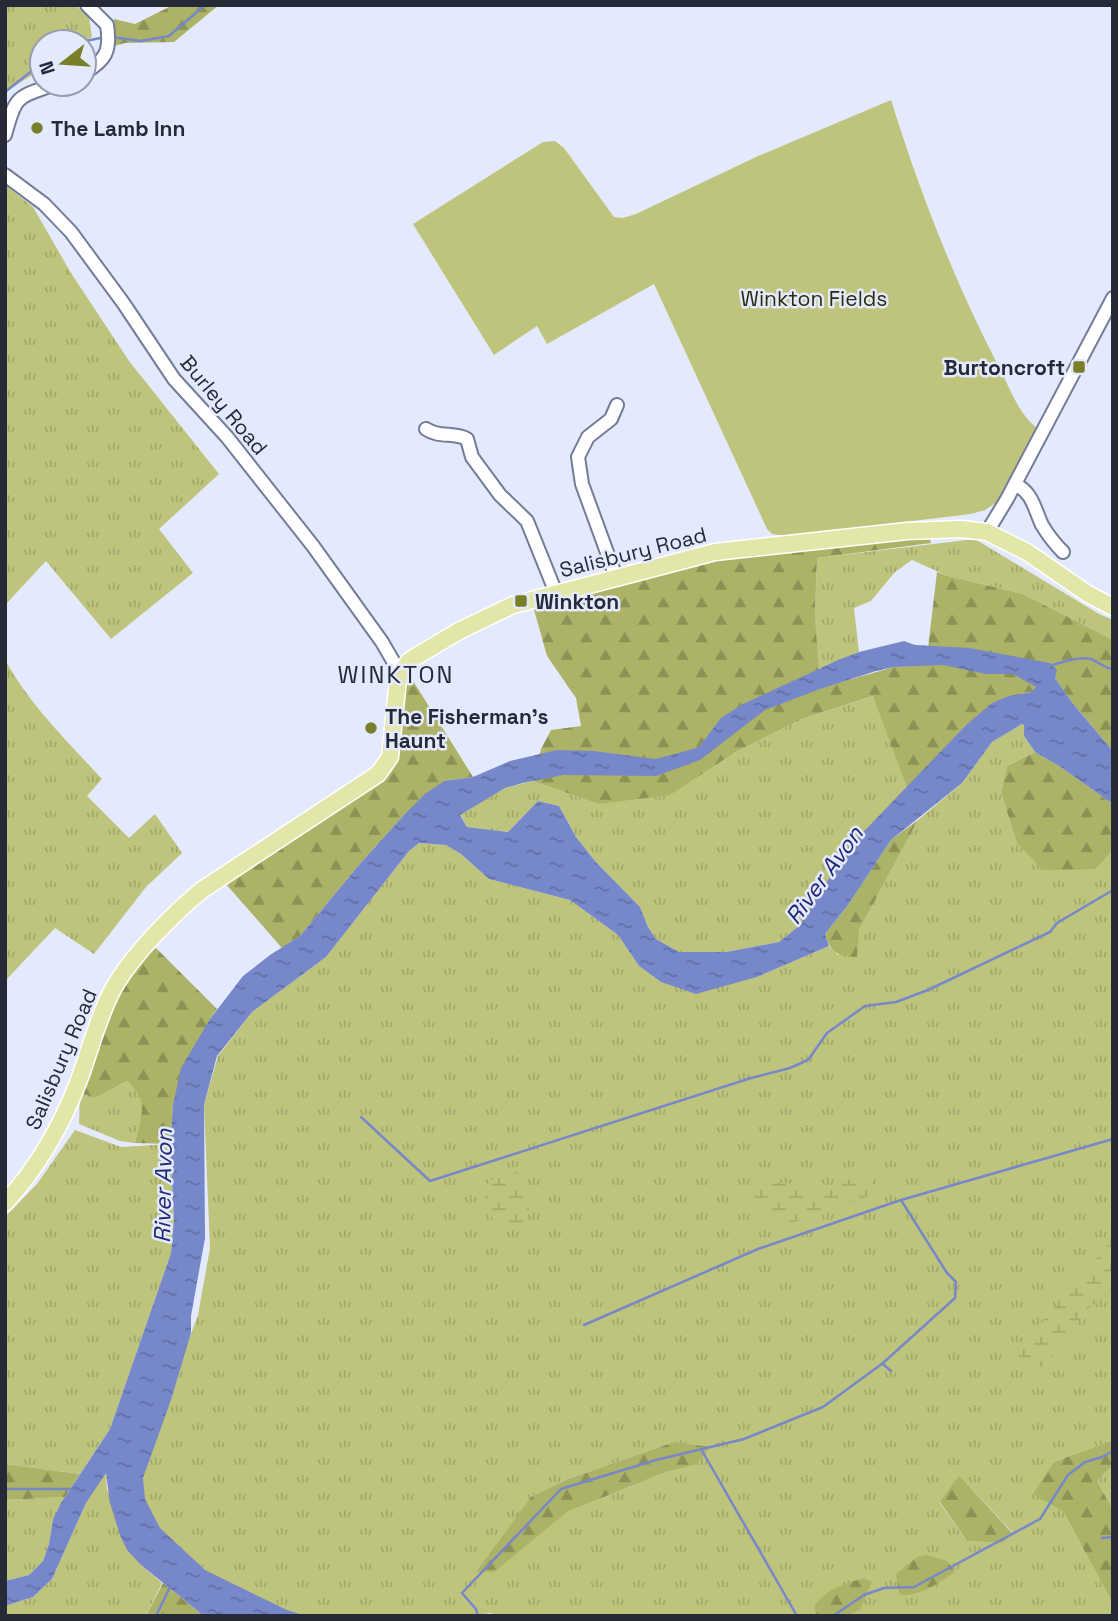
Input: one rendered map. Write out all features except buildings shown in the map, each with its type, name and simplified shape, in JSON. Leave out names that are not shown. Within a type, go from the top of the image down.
[{"type":"main road","name":"Salisbury Road","points":[[5,1203],[36,1165],[59,1125],[113,989],[144,948],[181,908],[202,890],[378,774],[390,757],[396,688],[402,671],[415,657],[459,631],[513,605],[715,552],[937,529],[987,532]]},
{"type":"main road","points":[[987,532],[1027,552],[1088,594],[1113,607]]},
{"type":"street","points":[[87,5],[107,25],[108,30],[108,43],[102,61],[98,64]]},
{"type":"street","points":[[5,135],[13,106],[19,98],[28,94]]},
{"type":"street","name":"Burley Road","points":[[5,176],[44,204],[71,232],[174,379],[227,437],[313,545],[382,642],[393,662],[402,671]]},
{"type":"street","points":[[987,532],[1112,303]]},
{"type":"street","points":[[616,577],[582,484],[578,457],[588,437],[611,419],[617,405]]},
{"type":"street","points":[[426,429],[435,435],[461,436],[467,439],[472,457],[500,495],[527,521],[556,593]]},
{"type":"street","points":[[1015,484],[1025,489],[1035,504],[1041,523],[1063,552]]},
{"type":"green space","points":[[5,5],[75,5],[89,17],[91,28],[28,28],[28,78],[5,92]]},
{"type":"green space","points":[[173,5],[219,5],[174,42],[125,43],[114,46],[114,19],[135,24]]},
{"type":"green space","name":"Winkton Fields","points":[[891,100],[926,203],[953,271],[1016,401],[1025,416],[1037,428],[1000,500],[985,510],[971,514],[785,536],[772,534],[767,529],[654,284],[547,344],[537,326],[494,355],[413,224],[543,142],[555,141],[564,148],[614,217],[623,218],[756,157]]},
{"type":"green space","points":[[5,185],[33,207],[71,273],[129,361],[219,474],[159,529],[193,573],[111,639],[46,561],[5,605]]},
{"type":"green space","points":[[929,536],[931,543],[817,558],[815,614],[820,688],[894,667],[926,665],[937,572],[1023,594],[1113,640],[1113,751],[1055,678],[966,725],[907,788],[873,696],[802,719],[734,753],[670,795],[598,804],[533,781],[541,749],[551,730],[581,726],[576,698],[547,656],[533,606],[712,558]]},
{"type":"green space","points":[[975,539],[1113,620],[1113,640],[1023,594],[948,576],[912,560],[895,572],[871,601],[854,608],[859,652],[818,669],[815,614],[817,558]]},
{"type":"green space","points":[[5,660],[37,707],[102,779],[87,796],[129,838],[155,814],[182,853],[146,887],[94,954],[55,928],[5,981]]},
{"type":"green space","points":[[410,676],[473,777],[444,781],[403,816],[300,936],[282,948],[225,883],[398,755],[405,691]]},
{"type":"green space","points":[[874,696],[907,788],[883,814],[799,926],[779,942],[726,952],[679,952],[656,939],[640,907],[595,861],[576,837],[559,806],[538,801],[508,832],[467,827],[460,814],[505,788],[533,781],[598,804],[734,753],[802,719]]},
{"type":"green space","points":[[1022,724],[1024,736],[1035,752],[1007,766],[1001,793],[1017,843],[1096,869],[1113,850],[1113,1440],[1054,1462],[1063,1511],[1113,1604],[1113,1616],[497,1616],[490,1613],[475,1616],[295,1616],[196,1571],[153,1527],[135,1484],[198,1315],[210,1248],[204,1105],[218,1056],[252,1012],[326,957],[409,851],[419,843],[447,845],[489,879],[570,900],[618,935],[639,966],[661,982],[757,977],[829,946],[838,955],[859,930],[918,820],[962,783],[992,742]],"holes":[[[674,1442],[695,1465],[666,1472],[567,1512],[532,1496],[568,1479]],[[959,1475],[1013,1533],[1003,1543],[967,1541],[940,1503]]]},
{"type":"green space","points":[[1035,752],[1113,804],[1113,850],[1096,869],[1043,870],[1017,843],[1001,793],[1007,766]]},
{"type":"green space","points":[[918,820],[859,930],[857,957],[836,953],[825,934],[848,905],[891,840]]},
{"type":"green space","points":[[154,946],[217,1009],[210,1019],[173,1105],[170,1144],[135,1143],[142,1110],[139,1096],[127,1081],[95,1098],[80,1093],[115,999]]},
{"type":"green space","points":[[127,1081],[142,1103],[135,1143],[120,1141],[79,1124],[80,1093],[95,1098]]},
{"type":"green space","points":[[75,1130],[121,1147],[170,1144],[174,1220],[171,1253],[110,1429],[80,1474],[5,1464],[5,1217],[37,1184]]},
{"type":"green space","points":[[516,1172],[528,1189],[529,1210],[525,1223],[507,1226],[497,1222],[484,1209],[485,1194],[490,1180]]},
{"type":"green space","points":[[865,1174],[873,1180],[873,1194],[806,1219],[778,1221],[758,1211],[746,1201],[763,1183],[826,1188]]},
{"type":"green space","points":[[1113,1235],[1113,1288],[1088,1309],[1045,1367],[1023,1367],[1018,1354],[1107,1246]]},
{"type":"green space","points":[[1113,1440],[1113,1465],[1097,1481],[1113,1510],[1113,1604],[1063,1511],[1033,1494],[1054,1462]]},
{"type":"green space","points":[[674,1442],[710,1447],[695,1465],[666,1472],[567,1512],[494,1572],[476,1572],[532,1496],[568,1479]]},
{"type":"green space","points":[[5,1464],[80,1474],[65,1497],[5,1500]]},
{"type":"green space","points":[[1113,1465],[1113,1510],[1097,1481]]},
{"type":"green space","points":[[106,1472],[107,1489],[141,1565],[162,1583],[146,1616],[5,1616],[5,1606],[33,1597],[52,1579],[86,1503]]},
{"type":"green space","points":[[959,1475],[1013,1534],[1003,1543],[967,1541],[940,1502]]},
{"type":"green space","points":[[65,1497],[53,1519],[43,1561],[29,1575],[5,1581],[5,1500]]},
{"type":"green space","points":[[927,1555],[947,1561],[955,1572],[920,1592],[899,1594],[896,1574],[917,1557]]},
{"type":"green space","points":[[864,1578],[872,1582],[860,1610],[846,1616],[816,1614],[814,1607],[829,1591]]},
{"type":"green space","points":[[163,1583],[204,1616],[146,1616]]},
{"type":"water","points":[[904,641],[915,645],[969,648],[1050,663],[1057,670],[1055,678],[1074,705],[1113,751],[1113,804],[1035,752],[1024,736],[1022,724],[992,742],[962,783],[891,840],[848,905],[825,934],[829,946],[757,977],[696,994],[661,982],[639,966],[618,935],[570,900],[489,879],[461,854],[446,845],[419,843],[409,851],[326,957],[252,1012],[217,1056],[204,1105],[205,1238],[191,1316],[191,1333],[143,1478],[145,1499],[160,1528],[205,1570],[287,1610],[306,1616],[204,1616],[141,1565],[127,1550],[110,1503],[106,1473],[86,1503],[52,1579],[33,1597],[5,1606],[5,1581],[29,1575],[43,1561],[53,1519],[61,1503],[110,1429],[171,1253],[174,1220],[170,1144],[173,1105],[181,1068],[210,1019],[243,976],[300,936],[403,816],[425,794],[444,781],[473,777],[510,761],[557,750],[594,751],[655,759],[699,747],[721,718],[743,704],[859,652]],"holes":[[[943,665],[986,674],[1013,674],[1036,687],[1031,692],[1009,696],[992,703],[966,725],[849,847],[799,926],[779,942],[726,952],[679,952],[656,939],[640,907],[595,861],[576,837],[559,806],[538,801],[508,832],[467,827],[460,815],[505,788],[563,775],[656,776],[700,760],[765,710],[876,671],[894,667]]]},
{"type":"waterway","points":[[111,37],[140,41],[169,36],[205,5]]},
{"type":"waterway","points":[[98,38],[105,37]]},
{"type":"waterway","points":[[5,92],[28,74]]},
{"type":"waterway","points":[[1050,666],[1086,658],[1113,669]]},
{"type":"waterway","points":[[361,1117],[430,1181],[751,1078],[790,1068],[808,1060],[827,1033],[865,1006],[896,1002],[928,990],[1050,932],[1057,923],[1113,890]]},
{"type":"waterway","points":[[584,1325],[758,1249],[901,1200],[1113,1139]]},
{"type":"waterway","points":[[478,1616],[476,1609],[462,1593],[561,1489],[656,1460],[744,1439],[823,1407],[883,1363],[955,1298],[956,1282],[947,1273],[901,1200]]},
{"type":"waterway","points":[[883,1364],[891,1371]]},
{"type":"waterway","points":[[701,1449],[797,1616]]},
{"type":"waterway","points":[[833,1616],[864,1595],[884,1588],[914,1587],[1040,1519],[1068,1475],[1085,1462],[1113,1451]]},
{"type":"waterway","points":[[5,1489],[72,1489]]},
{"type":"waterway","points":[[1102,1538],[1113,1537]]},
{"type":"waterway","points":[[156,1616],[170,1587]]},
{"type":"place","name":"The Lamb Inn","points":[[37,128]]},
{"type":"place","name":"Burtoncroft","points":[[1079,367]]},
{"type":"place","name":"Winkton","points":[[521,601]]},
{"type":"place","name":"The Fisherman's Haunt","points":[[371,728]]},
{"type":"district","name":"WINKTON","points":[[396,674]]},
{"type":"water label","name":"River Avon","points":[[824,875]]},
{"type":"water label","name":"River Avon","points":[[163,1186]]}]
